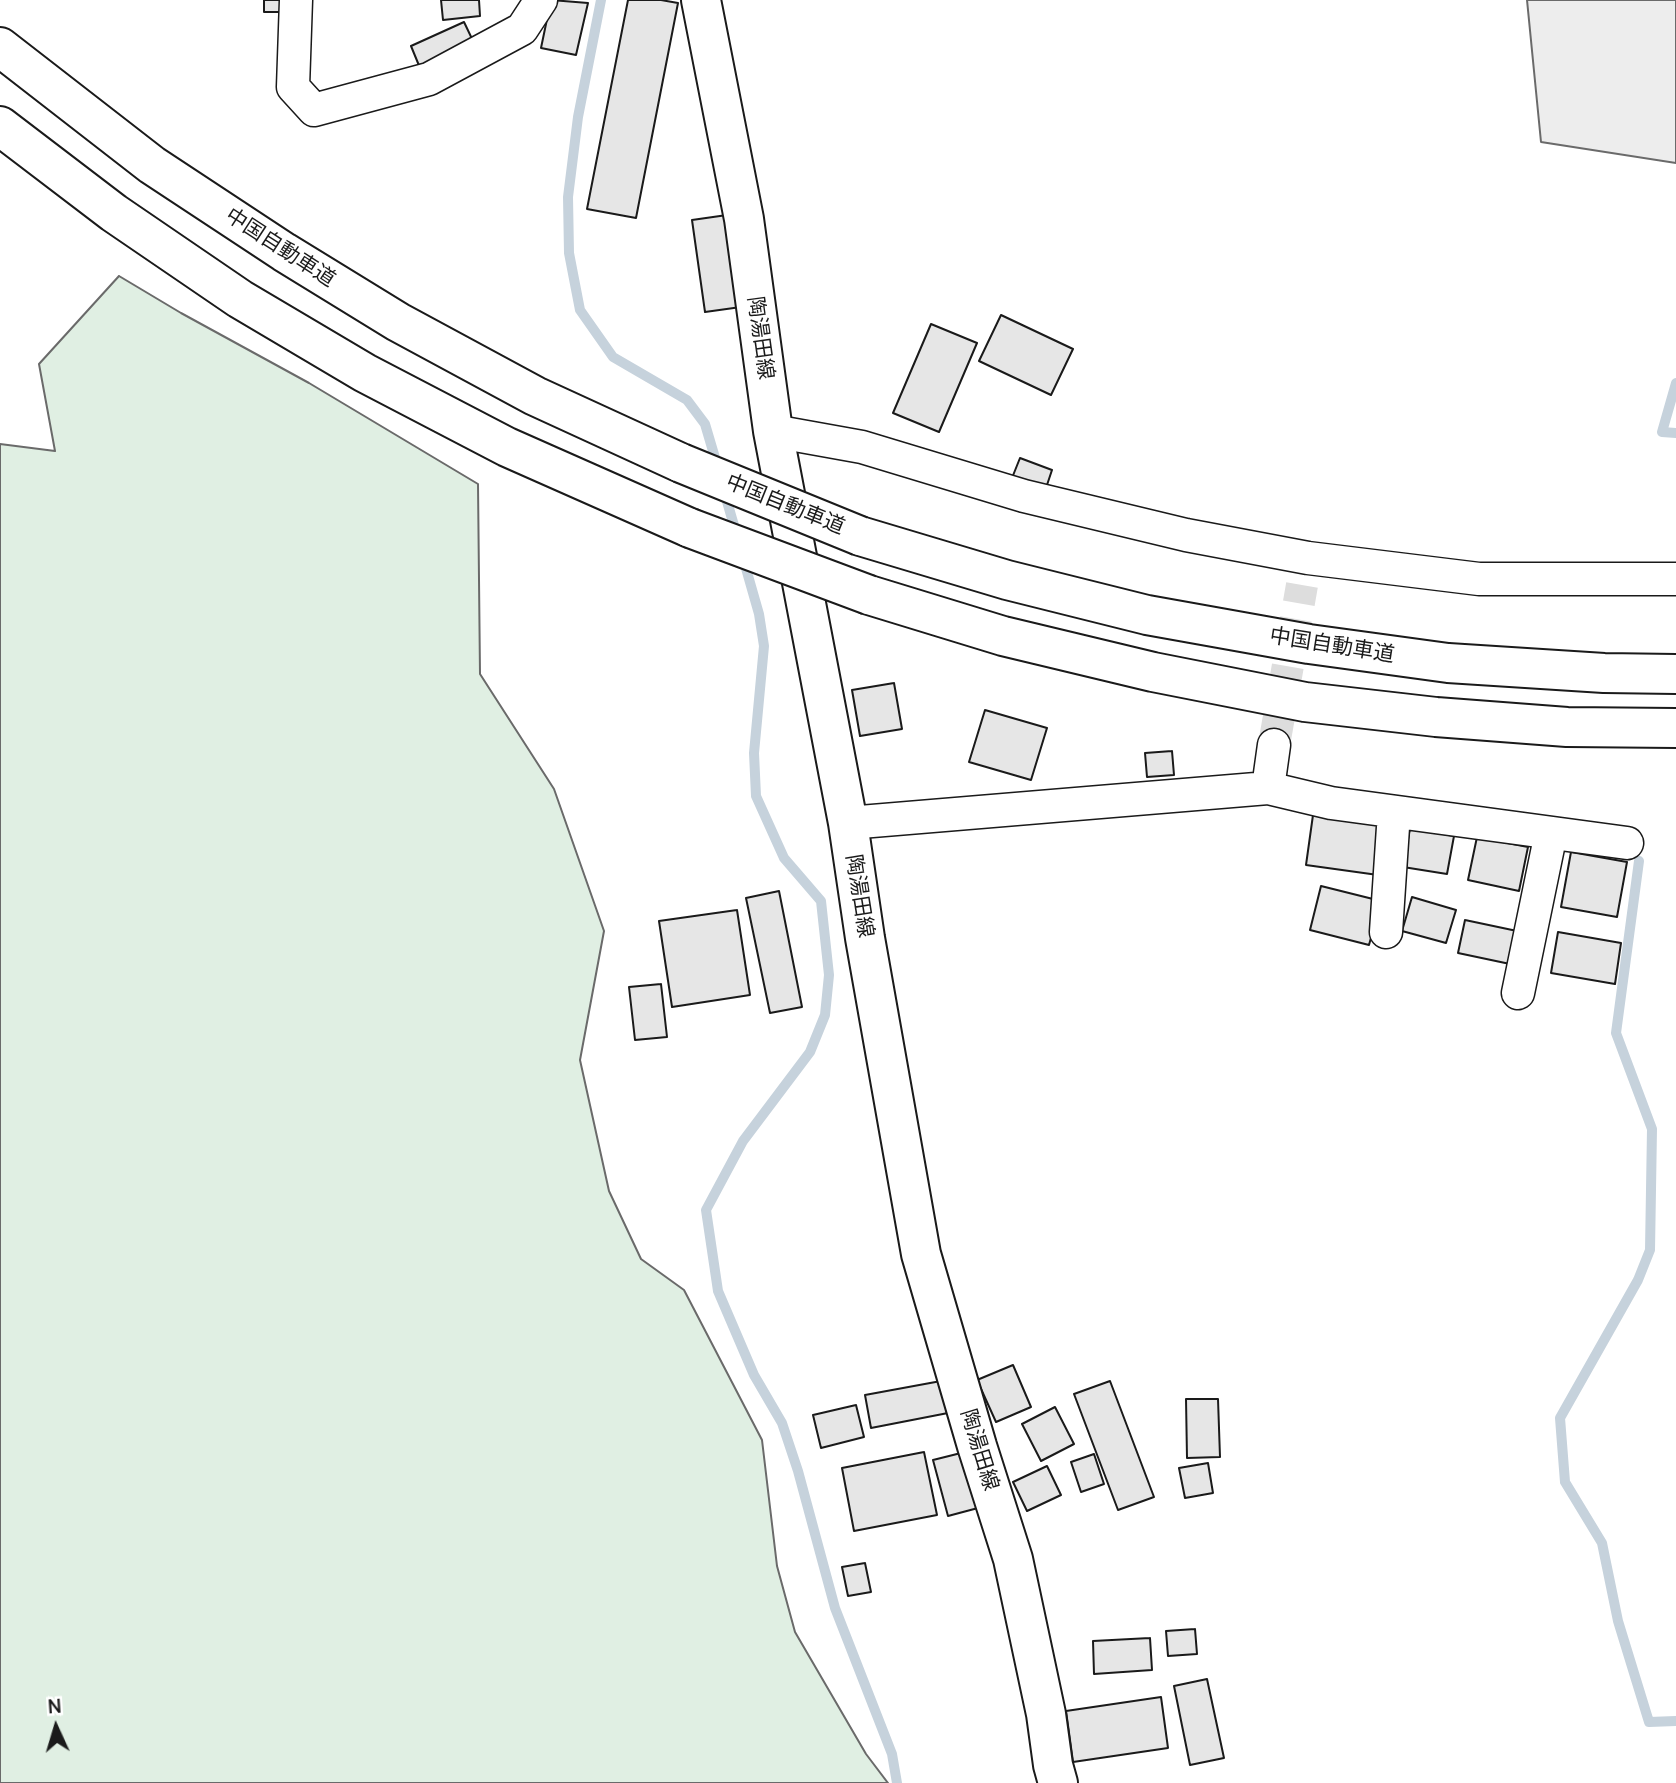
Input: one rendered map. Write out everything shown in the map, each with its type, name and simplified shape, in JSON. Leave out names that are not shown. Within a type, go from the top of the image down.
[{"type":"main road","name":"陶湯田線","points":[[701,0],[744,219],[773,431],[848,823],[865,938],[921,1254],[1013,1559],[1058,1783]]},
{"type":"main road","name":"中国自動車道","points":[[0,47],[152,165],[284,252],[398,322],[535,396],[681,463],[860,536],[1007,580],[1147,615],[1309,644],[1448,663],[1604,673],[1676,674]]},
{"type":"main road","points":[[0,126],[114,213],[240,299],[365,373],[508,447],[690,528],[869,595],[1015,639],[1153,672],[1305,702],[1436,717],[1567,727],[1676,728]]},
{"type":"street","points":[[296,0],[292,87],[314,110],[429,79],[522,29],[541,0]]},
{"type":"street","points":[[773,431],[862,447],[1024,496],[1186,535],[1305,572],[1479,579],[1676,579]]},
{"type":"street","points":[[1268,788],[1274,746]]},
{"type":"street","points":[[848,823],[1268,788],[1331,803],[1627,844]]},
{"type":"street","points":[[1387,932],[1394,812]]},
{"type":"street","points":[[1518,993],[1551,833]]},
{"type":"green space","points":[[119,276],[309,383],[478,484],[480,674],[554,789],[604,931],[580,1060],[609,1191],[641,1259],[684,1290],[762,1440],[777,1566],[795,1632],[866,1754],[888,1783],[0,1783],[0,444],[55,451],[39,364]]},
{"type":"shaded area","points":[[1527,0],[1676,0],[1676,163],[1541,142]]},
{"type":"building","points":[[264,0],[289,0],[289,12],[264,12]]},
{"type":"building","points":[[441,0],[479,0],[480,16],[443,20]]},
{"type":"building","points":[[551,0],[588,3],[576,55],[541,48]]},
{"type":"building","points":[[628,0],[678,3],[636,218],[587,209]]},
{"type":"building","points":[[464,22],[474,43],[420,68],[411,46]]},
{"type":"building","points":[[727,215],[741,307],[705,312],[692,220]]},
{"type":"building","points":[[1001,315],[1073,349],[1051,395],[979,361]]},
{"type":"building","points":[[931,324],[977,343],[939,432],[893,413]]},
{"type":"building","points":[[1020,458],[1052,470],[1045,491],[1012,478]]},
{"type":"building","points":[[894,683],[902,729],[860,736],[852,690]]},
{"type":"building","points":[[985,710],[1047,728],[1031,780],[969,762]]},
{"type":"building","points":[[1172,751],[1174,775],[1147,777],[1145,753]]},
{"type":"building","points":[[1313,815],[1385,824],[1378,875],[1306,865]]},
{"type":"building","points":[[1410,828],[1454,836],[1447,874],[1403,867]]},
{"type":"building","points":[[1477,837],[1528,847],[1519,891],[1468,880]]},
{"type":"building","points":[[1571,852],[1627,862],[1617,917],[1561,907]]},
{"type":"building","points":[[1321,886],[1381,901],[1369,945],[1310,930]]},
{"type":"building","points":[[779,891],[802,1007],[770,1013],[746,898]]},
{"type":"building","points":[[1412,897],[1456,910],[1446,943],[1402,931]]},
{"type":"building","points":[[737,910],[750,995],[672,1007],[659,921]]},
{"type":"building","points":[[1465,920],[1517,931],[1510,964],[1458,953]]},
{"type":"building","points":[[1558,932],[1621,943],[1615,984],[1551,973]]},
{"type":"building","points":[[661,984],[667,1037],[635,1040],[629,987]]},
{"type":"building","points":[[1013,1365],[1031,1407],[996,1422],[977,1380]]},
{"type":"building","points":[[941,1381],[948,1413],[871,1428],[865,1395]]},
{"type":"building","points":[[1110,1381],[1154,1497],[1118,1510],[1074,1394]]},
{"type":"building","points":[[1186,1399],[1218,1399],[1220,1457],[1187,1458]]},
{"type":"building","points":[[856,1405],[864,1437],[821,1448],[813,1415]]},
{"type":"building","points":[[1055,1407],[1074,1444],[1041,1461],[1022,1424]]},
{"type":"building","points":[[924,1452],[937,1515],[854,1531],[842,1468]]},
{"type":"building","points":[[965,1452],[978,1508],[948,1516],[933,1460]]},
{"type":"building","points":[[1094,1454],[1104,1484],[1081,1492],[1071,1462]]},
{"type":"building","points":[[1208,1463],[1213,1493],[1185,1498],[1179,1468]]},
{"type":"building","points":[[1047,1466],[1061,1495],[1027,1511],[1013,1482]]},
{"type":"building","points":[[865,1563],[871,1592],[848,1596],[842,1567]]},
{"type":"building","points":[[1195,1629],[1197,1654],[1168,1656],[1166,1631]]},
{"type":"building","points":[[1150,1638],[1152,1670],[1094,1674],[1093,1641]]},
{"type":"building","points":[[1207,1679],[1224,1758],[1190,1765],[1174,1686]]},
{"type":"building","points":[[1161,1697],[1168,1748],[1073,1762],[1066,1711]]},
{"type":"waterway","points":[[601,0],[578,117],[568,197],[569,253],[580,310],[613,357],[687,400],[705,424],[718,468]]},
{"type":"waterway","points":[[1676,383],[1662,432],[1676,433]]},
{"type":"waterway","points":[[724,491],[737,536]]},
{"type":"waterway","points":[[743,558],[759,614],[764,646],[754,753],[756,796],[784,858],[821,901],[829,975],[825,1015],[810,1052],[743,1141],[706,1210],[718,1291],[754,1375],[782,1423],[798,1471],[835,1608],[892,1754],[897,1783]]},
{"type":"waterway","points":[[1639,861],[1616,1033],[1652,1129],[1650,1250],[1638,1280],[1560,1418],[1565,1482],[1602,1543],[1618,1621],[1649,1722],[1676,1721]]},
{"type":"tunnel","points":[[1274,745],[1302,585]]}]
